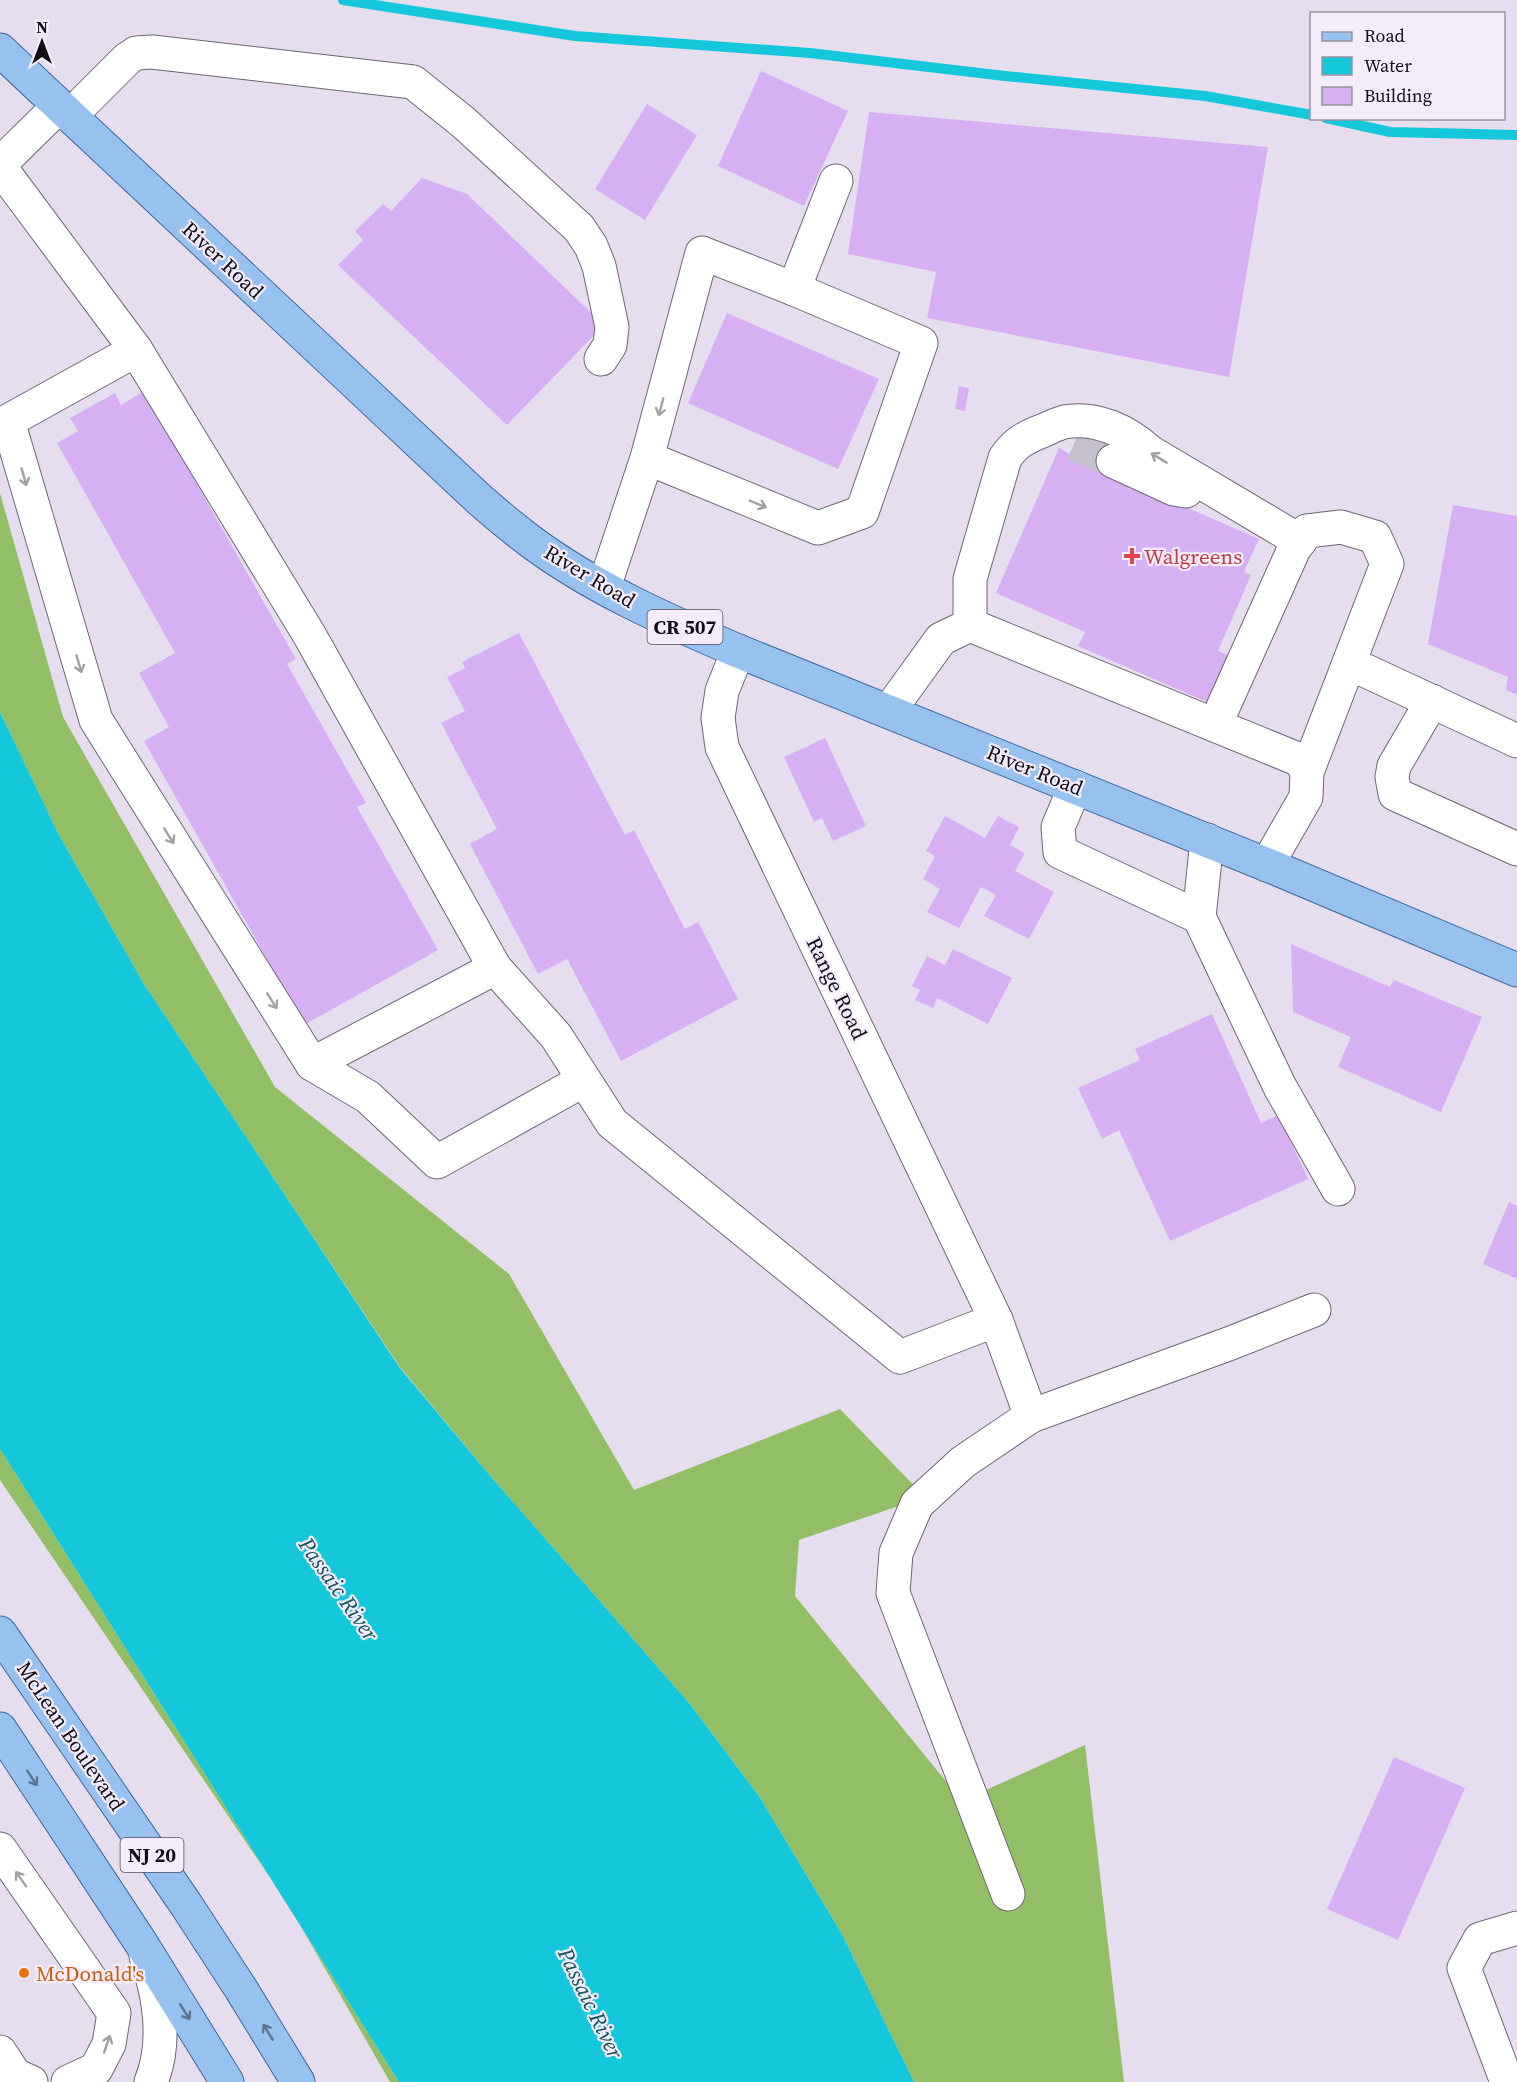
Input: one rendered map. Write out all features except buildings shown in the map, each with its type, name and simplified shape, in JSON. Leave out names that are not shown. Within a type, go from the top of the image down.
[{"type":"main road","name":"River Road","points":[[0,50],[480,500],[531,542],[604,587],[658,616],[738,651],[1207,840],[1517,970]]},
{"type":"main road","name":"McLean Boulevard","points":[[0,1633],[187,1906],[298,2082]]},
{"type":"main road","name":"NJ 20","points":[[0,1729],[141,1943],[227,2082]]},
{"type":"street","points":[[601,359],[610,345],[612,327],[599,266],[591,246],[579,228],[463,122],[413,82],[163,53],[136,53],[0,166],[136,350],[310,636],[495,968],[556,1036],[612,1123],[900,1357],[996,1320]]},
{"type":"street","points":[[794,289],[836,181]]},
{"type":"street","points":[[604,587],[647,458],[702,253],[921,343],[862,512],[818,528],[647,458]]},
{"type":"street","points":[[136,350],[8,421],[96,720],[312,1064],[368,1097],[437,1162],[584,1080]]},
{"type":"street","points":[[970,625],[970,579],[1005,458],[1012,447],[1064,422],[1097,422],[1135,438],[1150,452],[1300,542]]},
{"type":"street","points":[[1035,434],[1074,444]]},
{"type":"street","points":[[1113,461],[1174,489],[1226,498]]},
{"type":"street","points":[[1215,725],[1294,549],[1307,531],[1341,527],[1375,537],[1387,564],[1307,772],[1306,797],[1268,865]]},
{"type":"street","points":[[889,711],[941,639],[970,625],[1300,760],[1307,772]]},
{"type":"street","name":"Range Road","points":[[738,651],[723,691],[718,718],[722,747],[996,1320],[1030,1416]]},
{"type":"street","points":[[1349,663],[1517,741]]},
{"type":"street","points":[[1432,701],[1394,766],[1392,777],[1395,794],[1517,849]]},
{"type":"street","points":[[1075,787],[1058,827],[1060,852],[1199,917]]},
{"type":"street","points":[[1207,840],[1199,917],[1280,1087],[1338,1189]]},
{"type":"street","points":[[312,1064],[495,968]]},
{"type":"street","points":[[1008,1894],[893,1593],[896,1553],[917,1504],[963,1462],[1030,1416],[1231,1343],[1314,1310]]},
{"type":"street","points":[[0,1849],[114,2013],[109,2044],[96,2069],[68,2082]]},
{"type":"street","points":[[1507,2082],[1464,1968],[1480,1939],[1517,1928]]},
{"type":"street","points":[[141,1943],[152,1977],[158,2009],[160,2042],[155,2073],[151,2082]]},
{"type":"street","points":[[0,2052],[15,2075],[31,2082]]},
{"type":"green space","points":[[0,493],[63,717],[275,1087],[509,1274],[634,1490],[840,1409],[925,1497],[799,1540],[795,1596],[962,1801],[1085,1745],[1124,2082],[914,2082],[842,1934],[759,1796],[690,1704],[492,1478],[400,1367],[144,984],[59,835],[0,712]]},
{"type":"green space","points":[[0,1449],[271,1879],[0,1480]]},
{"type":"green space","points":[[271,1879],[288,1904],[300,1925]]},
{"type":"green space","points":[[300,1925],[399,2082],[390,2082]]},
{"type":"water","name":"Passaic River","points":[[0,712],[59,835],[144,984],[400,1368],[492,1478],[690,1704],[759,1796],[842,1934],[914,2082],[399,2082],[0,1449]]},
{"type":"waterway","points":[[343,0],[575,36],[810,53],[1205,96],[1310,115]]},
{"type":"waterway","points":[[1335,120],[1390,132],[1517,135]]},
{"type":"tunnel","points":[[1074,444],[1113,461]]},
{"type":"place","name":"Walgreens","points":[[1132,556]]},
{"type":"place","name":"McDonald's","points":[[24,1973]]}]
